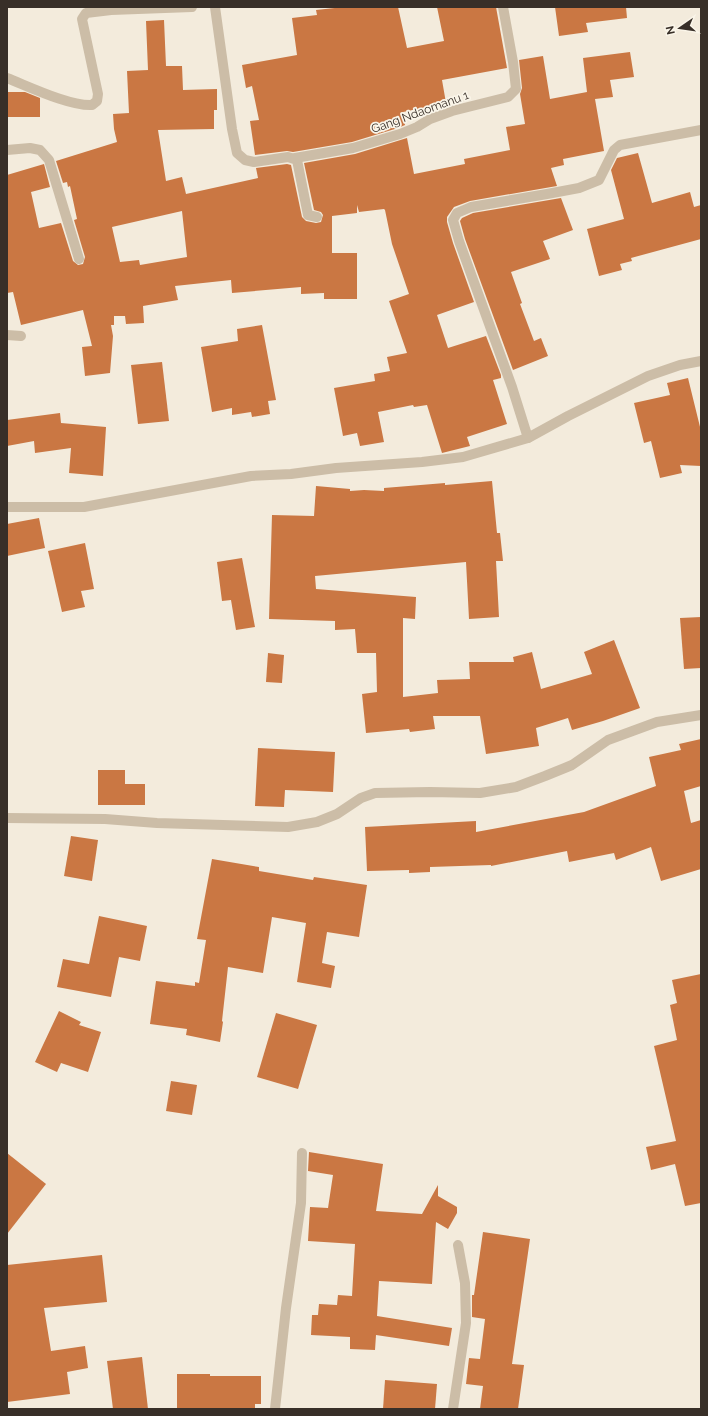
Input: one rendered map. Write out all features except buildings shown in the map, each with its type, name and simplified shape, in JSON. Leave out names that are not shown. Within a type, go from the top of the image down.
[{"type":"street","points":[[7,78],[82,105],[92,105],[97,101],[98,94],[82,19],[86,13],[111,10],[192,7]]},
{"type":"street","points":[[215,7],[232,129],[237,153],[245,160],[254,162],[288,157],[295,158],[298,162],[308,215],[317,217]]},
{"type":"street","name":"Gang Ndaomanu 1","points":[[295,158],[365,145],[417,127],[430,119],[508,97],[516,89],[513,62],[503,7]]},
{"type":"street","points":[[528,438],[512,387],[459,241],[454,220],[457,213],[471,207],[579,188],[599,180],[614,150],[620,145],[701,130]]},
{"type":"street","points":[[7,150],[30,148],[40,150],[49,160],[79,259]]},
{"type":"street","points":[[7,335],[20,336]]},
{"type":"street","points":[[7,508],[84,507],[251,476],[291,474],[336,468],[422,462],[463,457],[528,438],[648,376],[680,365],[701,360]]},
{"type":"street","points":[[7,818],[105,819],[157,823],[288,827],[317,822],[337,814],[361,798],[375,793],[480,793],[516,787],[572,765],[608,740],[657,722],[701,716]]},
{"type":"street","points":[[275,1409],[286,1308],[301,1204],[302,1152]]},
{"type":"street","points":[[453,1409],[466,1324],[465,1283],[458,1245]]}]
